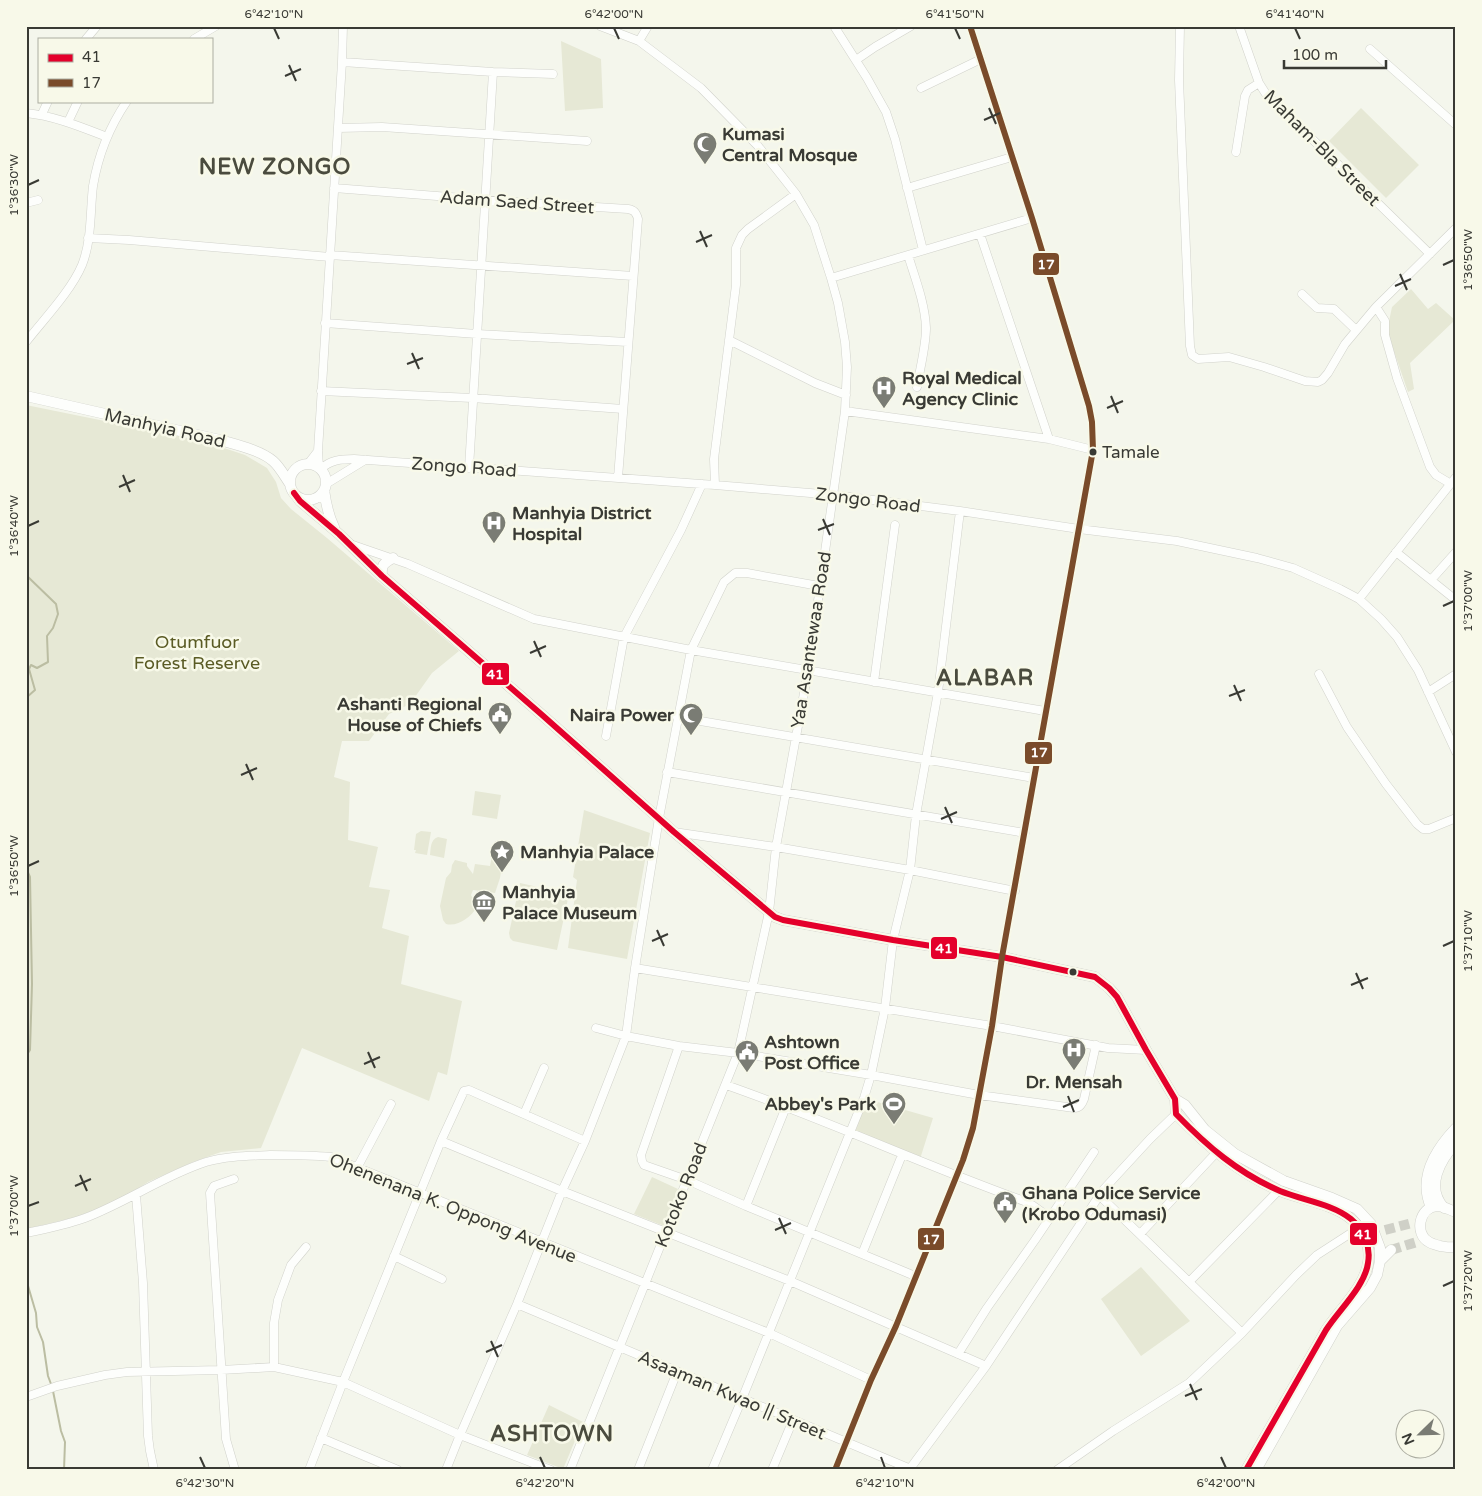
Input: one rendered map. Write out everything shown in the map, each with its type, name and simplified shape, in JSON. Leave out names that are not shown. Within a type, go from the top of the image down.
[{"type":"main road","name":"Manhyia Road","points":[[26,396],[220,440],[259,453],[274,461],[304,465]]},
{"type":"main road","points":[[274,461],[292,489],[306,506],[339,534],[382,576],[674,832],[775,917],[782,920],[893,940],[1002,957],[1095,977],[1117,997],[1175,1099],[1176,1114],[1216,1153],[1245,1172],[1279,1190],[1335,1210],[1350,1218],[1361,1229],[1368,1247],[1369,1261],[1366,1273],[1326,1330],[1246,1470]]},
{"type":"main road","points":[[325,487],[316,498],[304,500],[292,489],[292,474],[304,465],[320,468],[324,473],[325,487],[326,508],[329,518],[339,534]]},
{"type":"main road","points":[[382,576],[381,568],[393,558]]},
{"type":"main road","points":[[1175,1099],[1185,1105],[1205,1130],[1235,1154],[1284,1181],[1357,1209],[1380,1231],[1380,1261],[1377,1275],[1370,1288],[1337,1326],[1256,1470]]},
{"type":"main road","points":[[1431,1207],[1428,1199],[1430,1168],[1437,1150],[1456,1128]]},
{"type":"main road","points":[[1430,1185],[1441,1162],[1456,1142]]},
{"type":"main road","points":[[1430,1185],[1444,1208]]},
{"type":"main road","points":[[1454,1250],[1422,1242],[1422,1234],[1416,1224],[1431,1207],[1438,1206],[1456,1212]]},
{"type":"main road","points":[[1380,1261],[1391,1250]]},
{"type":"street","points":[[87,38],[96,26]]},
{"type":"street","points":[[196,38],[216,26]]},
{"type":"street","points":[[320,468],[318,451],[321,391],[344,26]]},
{"type":"street","name":"Yaa Asantewaa Road","points":[[600,26],[639,41],[687,76],[713,99],[758,146],[796,194],[814,225],[838,303],[845,342],[847,367],[845,411],[808,671],[776,847],[769,912]]},
{"type":"street","points":[[639,41],[648,26]]},
{"type":"street","points":[[834,26],[886,112],[895,139],[923,250]]},
{"type":"street","points":[[856,60],[911,26]]},
{"type":"street","points":[[835,1470],[871,1380],[896,1326],[956,1176],[973,1128],[1045,711],[1093,450],[1092,422],[1089,406],[1032,218],[970,26]]},
{"type":"street","name":"Maham-Bla Street","points":[[1239,26],[1258,82],[1274,103],[1430,254]]},
{"type":"street","points":[[1182,27],[1179,80],[1190,346],[1192,355],[1198,359],[1229,357],[1305,382],[1318,382],[1328,373],[1345,344],[1376,307],[1456,228]]},
{"type":"street","points":[[1370,49],[1456,125]]},
{"type":"street","points":[[921,88],[981,59]]},
{"type":"street","points":[[342,62],[553,74]]},
{"type":"street","points":[[469,468],[493,72]]},
{"type":"street","points":[[1236,152],[1245,96],[1248,90],[1258,82]]},
{"type":"street","points":[[42,114],[48,102]]},
{"type":"street","points":[[68,122],[78,102]]},
{"type":"street","points":[[26,342],[70,285],[82,264],[88,238],[94,184],[107,137],[126,102]]},
{"type":"street","points":[[26,113],[42,114],[107,137]]},
{"type":"street","points":[[338,128],[382,127],[587,141]]},
{"type":"street","points":[[907,188],[1012,157]]},
{"type":"street","name":"Adam Saed Street","points":[[334,188],[633,210],[638,219],[633,276]]},
{"type":"street","points":[[715,485],[714,459],[736,286],[735,255],[738,241],[748,229],[796,194]]},
{"type":"street","points":[[26,203],[38,200]]},
{"type":"street","points":[[831,278],[1032,218]]},
{"type":"street","points":[[980,234],[1049,439]]},
{"type":"street","points":[[88,238],[633,276],[618,478]]},
{"type":"street","points":[[908,255],[922,305],[926,330],[918,387]]},
{"type":"street","points":[[1302,294],[1317,308],[1334,309],[1356,330]]},
{"type":"street","points":[[1359,599],[1453,481],[1434,473],[1430,467],[1398,378],[1385,335],[1385,321],[1376,307]]},
{"type":"street","points":[[325,323],[628,342]]},
{"type":"street","points":[[729,340],[815,383],[846,395]]},
{"type":"street","points":[[321,391],[472,398],[623,409]]},
{"type":"street","points":[[845,411],[1049,439],[1093,450]]},
{"type":"street","points":[[304,465],[318,451]]},
{"type":"street","name":"Zongo Road","points":[[320,468],[335,460],[354,459],[834,495],[1177,541],[1257,558],[1293,568],[1340,589],[1359,599],[1382,619],[1397,637],[1418,670],[1456,752]]},
{"type":"street","points":[[325,487],[365,460]]},
{"type":"street","points":[[606,736],[624,637],[682,530],[702,484]]},
{"type":"street","points":[[712,1470],[864,1098],[871,1075],[885,1008],[893,940],[910,870],[916,816],[938,692],[960,511]]},
{"type":"street","points":[[874,682],[894,525]]},
{"type":"street","points":[[348,544],[393,558],[534,619],[691,650],[1045,711]]},
{"type":"street","points":[[1396,552],[1452,597]]},
{"type":"street","points":[[1430,580],[1456,552]]},
{"type":"street","points":[[446,1470],[517,1304],[562,1191],[585,1141],[626,1036],[634,968],[659,818],[691,650],[724,582],[735,573],[747,573],[819,586]]},
{"type":"street","points":[[1319,674],[1347,727],[1386,784],[1417,824],[1423,829],[1429,830],[1456,818]]},
{"type":"street","points":[[1428,692],[1456,674]]},
{"type":"street","points":[[677,717],[1034,778]]},
{"type":"street","points":[[667,772],[1024,833]]},
{"type":"street","points":[[674,832],[910,870],[1015,891]]},
{"type":"street","name":"Kotoko Road","points":[[570,1470],[738,1053],[754,988],[769,912]]},
{"type":"street","points":[[634,968],[992,1026],[1120,1050],[1146,1050]]},
{"type":"street","points":[[596,1028],[679,1046],[738,1053],[979,1095],[1077,1108],[1081,1105],[1084,1098],[1096,1045]]},
{"type":"street","points":[[679,1046],[641,1155],[644,1165],[687,1180],[915,1276]]},
{"type":"street","points":[[524,1114],[544,1068]]},
{"type":"street","points":[[726,1084],[1032,1205],[1049,1218]]},
{"type":"street","points":[[310,1470],[343,1382],[441,1140],[462,1094],[466,1090],[585,1141]]},
{"type":"street","points":[[357,1168],[391,1104]]},
{"type":"street","points":[[746,1206],[786,1107]]},
{"type":"street","points":[[911,1469],[986,1366],[1099,1196],[1150,1139],[1176,1114]]},
{"type":"street","points":[[441,1140],[562,1191],[790,1281],[986,1366]]},
{"type":"street","points":[[958,1354],[986,1308],[1094,1152]]},
{"type":"street","points":[[1140,1234],[1216,1153]]},
{"type":"street","points":[[862,1254],[902,1154]]},
{"type":"street","name":"Ohenenana K. Oppong Avenue","points":[[26,1232],[74,1222],[136,1195],[161,1180],[196,1166],[226,1157],[309,1155],[331,1157],[768,1334],[871,1380]]},
{"type":"street","points":[[234,1179],[214,1186],[210,1193],[226,1440],[235,1470]]},
{"type":"street","points":[[1189,1282],[1279,1190]]},
{"type":"street","points":[[136,1195],[143,1283],[150,1451],[154,1470]]},
{"type":"street","points":[[1099,1196],[1242,1333]]},
{"type":"street","points":[[1057,1470],[1113,1431],[1189,1383],[1242,1333],[1296,1275],[1318,1255],[1351,1233],[1361,1229]]},
{"type":"street","points":[[274,1367],[274,1323],[278,1300],[291,1265],[306,1247]]},
{"type":"street","points":[[394,1256],[442,1279]]},
{"type":"street","name":"Asaaman Kwao || Street","points":[[517,1304],[911,1469]]},
{"type":"street","points":[[26,1397],[48,1388],[105,1375],[146,1371],[274,1367],[343,1382],[460,1435],[551,1470]]},
{"type":"street","points":[[638,1470],[677,1372]]},
{"type":"street","points":[[772,1470],[793,1420]]},
{"type":"street","points":[[321,1438],[398,1470]]},
{"type":"green space","points":[[561,41],[601,59],[603,108],[565,111]]},
{"type":"green space","points":[[1361,108],[1419,165],[1386,198],[1329,141]]},
{"type":"green space","points":[[1411,289],[1428,309],[1436,303],[1455,320],[1410,363],[1414,389],[1408,392],[1387,331],[1392,307]]},
{"type":"green space","name":"Otumfuor Forest Reserve","points":[[26,405],[203,441],[245,455],[267,468],[276,482],[281,498],[291,509],[459,651],[432,673],[410,704],[389,714],[369,741],[342,741],[334,777],[350,782],[348,840],[378,847],[369,887],[390,890],[382,928],[409,936],[401,984],[462,1001],[447,1075],[438,1072],[429,1101],[302,1048],[261,1148],[221,1152],[148,1182],[118,1201],[76,1217],[26,1229]]},
{"type":"green space","points":[[475,791],[501,795],[497,819],[472,815]]},
{"type":"green space","points":[[584,810],[650,833],[627,959],[568,948],[577,880],[573,877]]},
{"type":"green space","points":[[421,831],[431,832],[427,855],[415,853],[416,850],[414,850],[416,834]]},
{"type":"green space","points":[[438,837],[447,839],[444,858],[430,855],[432,842]]},
{"type":"green space","points":[[493,850],[504,852],[500,878],[495,893],[473,890],[471,895],[477,907],[474,911],[460,923],[446,924],[443,920],[440,906],[446,878],[451,872],[455,860],[467,863],[473,874],[475,864],[490,866]]},
{"type":"green space","points":[[520,883],[569,894],[557,950],[513,941],[510,938],[509,933]]},
{"type":"green space","name":"Abbey's Park","points":[[867,1099],[933,1118],[920,1159],[855,1132]]},
{"type":"green space","points":[[652,1177],[678,1189],[664,1226],[634,1214]]},
{"type":"green space","points":[[1141,1267],[1190,1321],[1141,1356],[1101,1299]]},
{"type":"green space","points":[[549,1405],[583,1422],[563,1469],[527,1455]]},
{"type":"waterway","points":[[26,575],[56,604],[58,614],[53,628],[47,636],[48,662],[37,668],[31,665],[29,669],[35,690],[27,697],[26,706]]},
{"type":"waterway","points":[[26,868],[30,877],[32,984],[30,1050],[26,1056]]},
{"type":"waterway","points":[[26,1279],[36,1313],[37,1327],[43,1342],[51,1384]]},
{"type":"waterway","points":[[53,1391],[65,1442],[64,1470]]},
{"type":"tunnel","points":[[1385,1230],[1412,1223]]},
{"type":"tunnel","points":[[1391,1250],[1417,1242]]},
{"type":"transit line","name":"17","points":[[835,1470],[963,1160],[973,1128],[1093,450],[1092,422],[1089,406],[1032,218],[970,26]]},
{"type":"transit line","name":"41","points":[[294,493],[300,501],[339,534],[382,576],[674,832],[775,917],[893,940],[1002,957],[1095,977],[1117,997],[1175,1099],[1176,1114],[1199,1137],[1250,1176],[1280,1191],[1335,1210],[1356,1223],[1366,1239],[1369,1257],[1366,1272],[1357,1289],[1326,1330],[1246,1470]]},
{"type":"place","name":"Kumasi Central Mosque","points":[[705,165]]},
{"type":"place","name":"Royal Medical Agency Clinic","points":[[884,409]]},
{"type":"place","name":"Tamale","points":[[1093,452]]},
{"type":"place","name":"Manhyia District Hospital","points":[[494,544]]},
{"type":"place","name":"Ashanti Regional House of Chiefs","points":[[500,735]]},
{"type":"place","name":"Naira Power","points":[[691,736]]},
{"type":"place","name":"Manhyia Palace","points":[[502,873]]},
{"type":"place","name":"Manhyia Palace Museum","points":[[484,923]]},
{"type":"place","name":"Dr. Mensah","points":[[1074,1071]]},
{"type":"place","name":"Ashtown Post Office","points":[[747,1073]]},
{"type":"place","name":"Abbey's Park","points":[[894,1125]]},
{"type":"place","name":"Ghana Police Service (Krobo Odumasi)","points":[[1005,1224]]},
{"type":"district","name":"NEW ZONGO","points":[[275,167]]},
{"type":"district","name":"ALABAR","points":[[985,678]]},
{"type":"district","name":"ASHTOWN","points":[[552,1434]]}]
